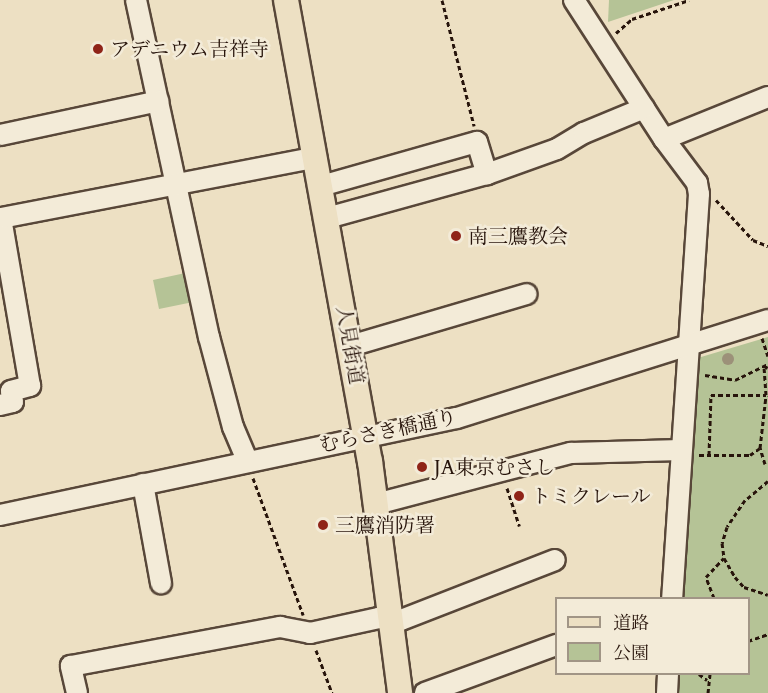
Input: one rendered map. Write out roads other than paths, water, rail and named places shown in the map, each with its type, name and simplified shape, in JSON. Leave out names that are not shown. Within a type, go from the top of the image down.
[{"type":"main road","name":"人見街道","points":[[286,0],[366,436],[400,693]]},
{"type":"street","points":[[136,0],[178,185],[209,337],[233,427],[248,462]]},
{"type":"street","points":[[574,0],[664,139],[697,183],[699,194],[672,597]]},
{"type":"street","points":[[664,139],[768,97]]},
{"type":"street","points":[[0,135],[158,101]]},
{"type":"street","points":[[327,218],[487,174],[557,149],[584,133],[644,108]]},
{"type":"street","points":[[321,186],[477,142],[487,174]]},
{"type":"street","points":[[6,404],[11,391],[30,386],[1,218],[307,159]]},
{"type":"street","points":[[350,346],[527,294]]},
{"type":"street","name":"むらさき橋通り","points":[[0,514],[457,418],[688,347],[765,328]]},
{"type":"street","points":[[376,504],[571,453],[681,450]]},
{"type":"street","points":[[143,484],[162,583]]},
{"type":"street","points":[[76,693],[71,666],[280,627],[310,633],[391,619],[401,620],[555,560]]},
{"type":"street","points":[[425,693],[555,645]]},
{"type":"street","points":[[667,693],[668,675]]},
{"type":"place","name":"アデニウム吉祥寺","points":[[98,49]]},
{"type":"place","name":"南三鷹教会","points":[[456,236]]},
{"type":"place","name":"JA東京むさし","points":[[422,467]]},
{"type":"place","name":"トミクレール","points":[[519,496]]},
{"type":"place","name":"三鷹消防署","points":[[323,525]]}]
